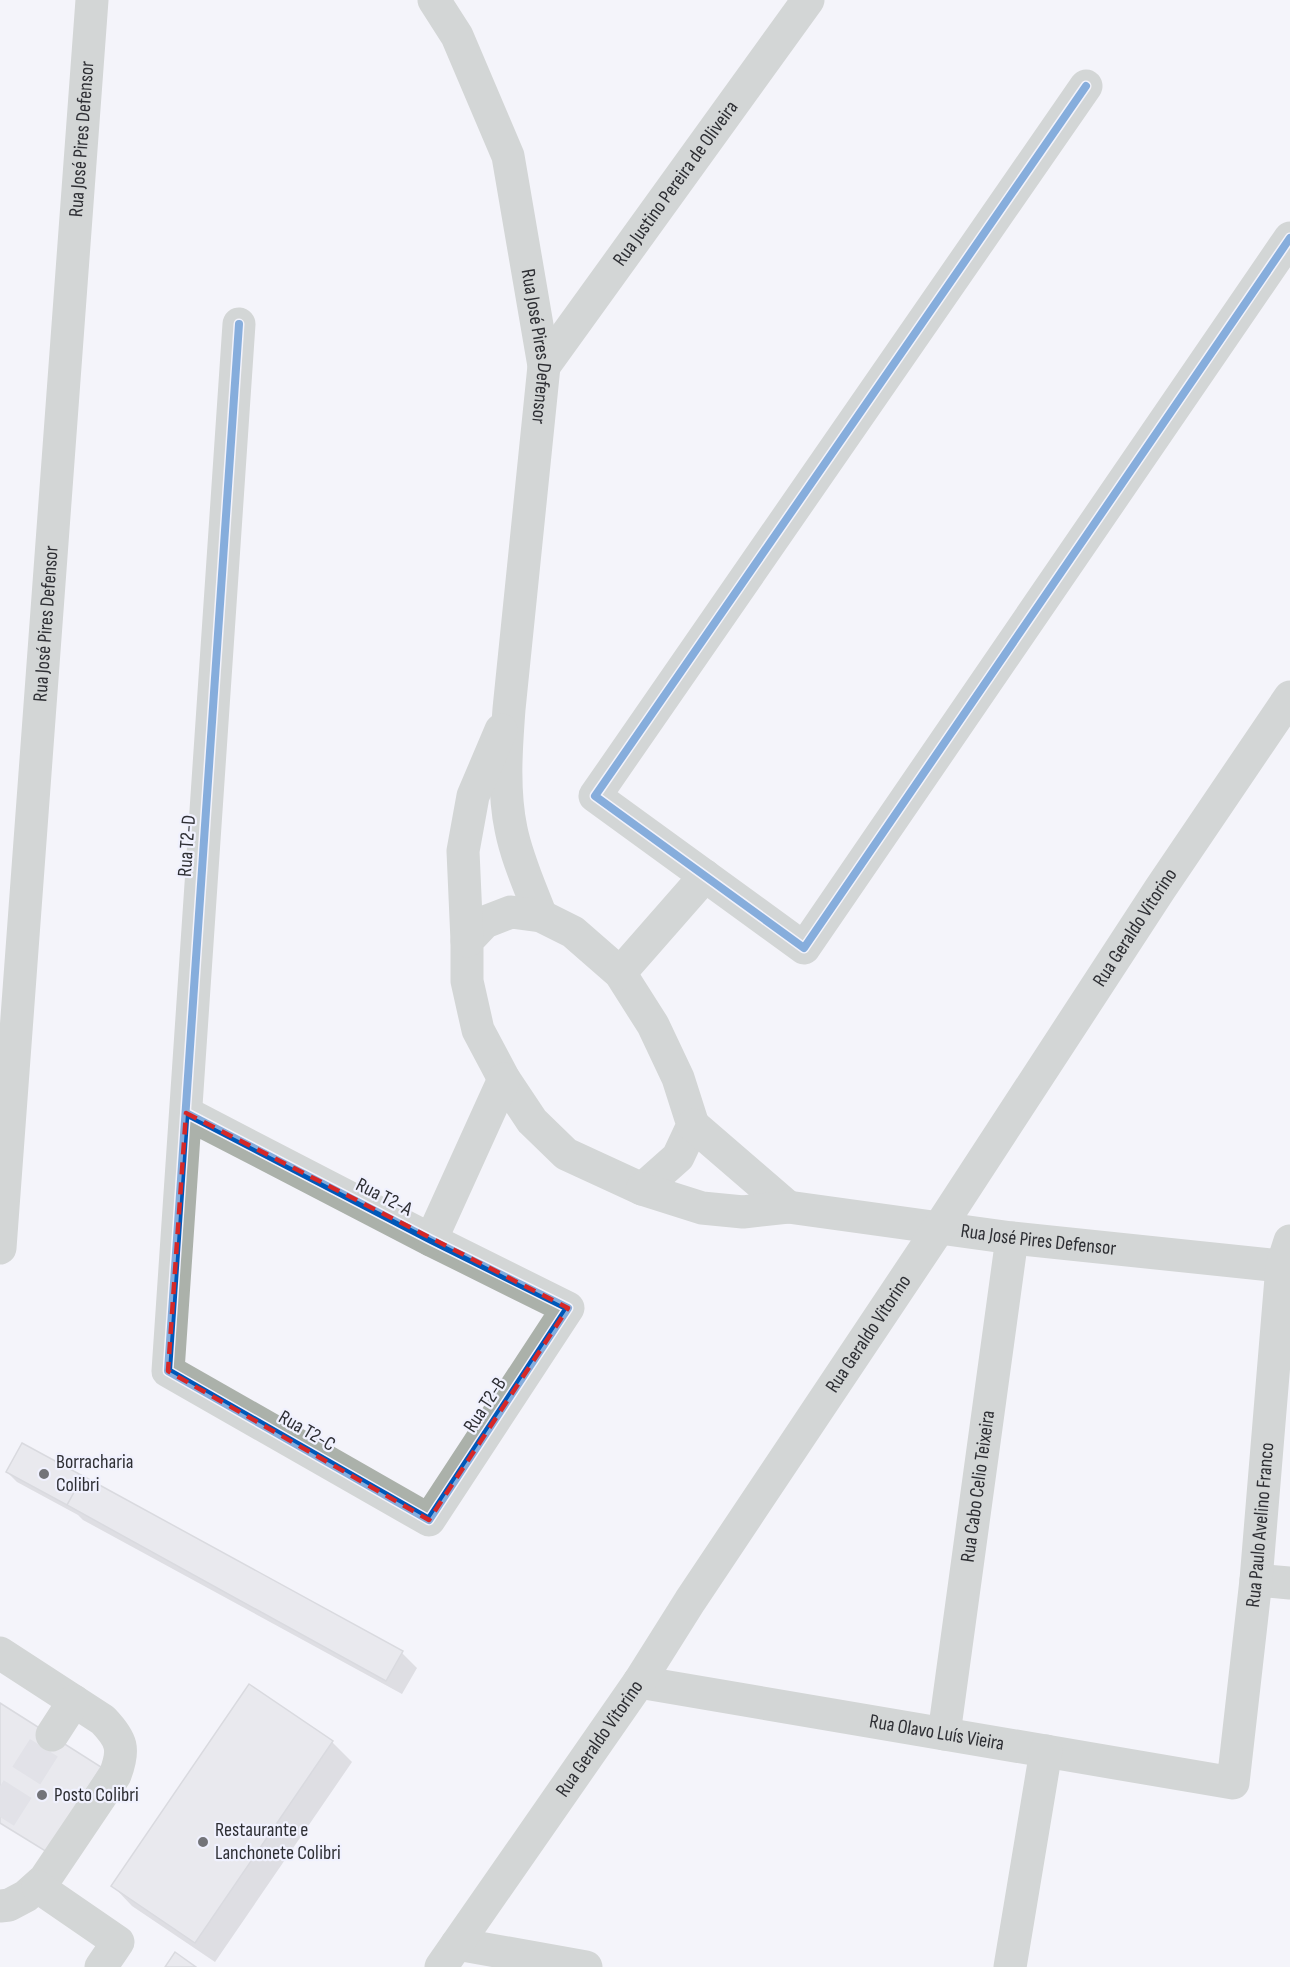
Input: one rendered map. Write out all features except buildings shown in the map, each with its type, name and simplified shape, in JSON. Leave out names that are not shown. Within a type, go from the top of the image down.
[{"type":"street","name":"Rua José Pires Defensor","points":[[0,1248],[92,0]]},
{"type":"street","name":"Rua José Pires Defensor","points":[[434,0],[458,36],[508,156],[544,366],[509,709],[506,792],[518,858],[541,916]]},
{"type":"street","name":"Rua Justino Pereira de Oliveira","points":[[544,366],[808,0]]},
{"type":"street","points":[[1086,86],[595,796],[804,948],[1290,238]]},
{"type":"street","name":"Rua T2-D","points":[[168,1371],[239,324]]},
{"type":"street","name":"Rua Geraldo Vitorino","points":[[449,1955],[639,1682],[715,1563],[939,1228],[1160,889],[1290,698]]},
{"type":"street","name":"Rua José Pires Defensor","points":[[509,709],[473,796],[463,851],[467,981],[478,1030],[504,1079],[532,1121],[566,1154],[642,1189],[702,1208],[743,1212],[788,1207],[1012,1238],[1287,1258]]},
{"type":"street","points":[[620,973],[705,876]]},
{"type":"street","points":[[467,941],[485,922],[511,912],[541,916],[573,932],[620,973],[653,1025],[678,1078],[693,1125],[788,1207]]},
{"type":"street","points":[[430,1240],[504,1079]]},
{"type":"street","name":"Rua T2-A","points":[[186,1113],[430,1240],[568,1308]]},
{"type":"street","points":[[642,1189],[678,1157],[693,1125]]},
{"type":"street","name":"Rua Cabo Celio Teixeira","points":[[944,1734],[1012,1238]]},
{"type":"street","name":"Rua Paulo Avelino Franco","points":[[1233,1783],[1256,1580],[1287,1258]]},
{"type":"street","name":"Rua T2-B","points":[[429,1520],[568,1308]]},
{"type":"street","name":"Rua T2-C","points":[[168,1371],[429,1520]]},
{"type":"street","points":[[1256,1580],[1290,1583]]},
{"type":"street","points":[[0,1906],[9,1905],[38,1887],[115,1775],[121,1760],[121,1744],[103,1720],[2,1660]]},
{"type":"street","name":"Rua Olavo Luís Vieira","points":[[639,1682],[1233,1783]]},
{"type":"street","points":[[52,1735],[74,1701]]},
{"type":"street","points":[[1010,1967],[1046,1751]]},
{"type":"street","points":[[38,1887],[118,1942],[101,1967]]},
{"type":"street","points":[[449,1955],[586,1967]]},
{"type":"highlighted area","points":[[186,1113],[568,1308],[429,1520],[168,1371]]},
{"type":"tunnel","points":[[0,1817],[52,1735]]},
{"type":"cycle path","points":[[1086,86],[595,796],[804,948],[1290,238]]},
{"type":"cycle path","points":[[186,1113],[568,1308],[429,1520],[168,1371],[239,324]]},
{"type":"place","name":"Borracharia Colibri","points":[[44,1474]]},
{"type":"place","name":"Posto Colibri","points":[[42,1795]]},
{"type":"place","name":"Restaurante e Lanchonete Colibri","points":[[203,1842]]}]
